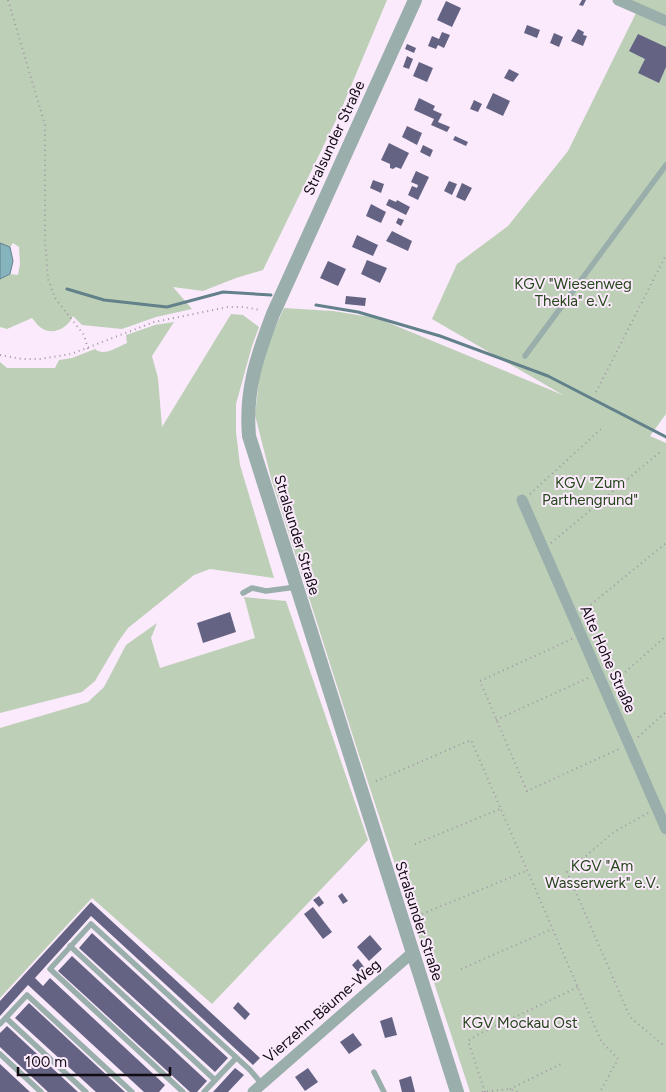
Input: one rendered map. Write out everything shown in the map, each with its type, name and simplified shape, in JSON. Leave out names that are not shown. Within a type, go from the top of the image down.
[{"type":"street","name":"Stralsunder Straße","points":[[415,0],[273,314],[258,352],[251,379],[247,409],[249,436],[457,1092]]},
{"type":"street","points":[[618,0],[666,21]]},
{"type":"street","name":"Alte Hohe Straße","points":[[522,500],[666,829]]},
{"type":"street","name":"Vierzehn-Bäume-Weg","points":[[253,1092],[412,953]]},
{"type":"lane","points":[[525,356],[666,164]]},
{"type":"lane","points":[[243,592],[252,588],[266,591],[296,587]]},
{"type":"lane","points":[[183,1092],[50,969],[91,924],[262,1084]]},
{"type":"lane","points":[[70,946],[215,1080]]},
{"type":"lane","points":[[0,1024],[27,995],[132,1092]]},
{"type":"lane","points":[[6,1018],[86,1092]]},
{"type":"lane","points":[[0,1054],[41,1092]]},
{"type":"lane","points":[[204,1092],[236,1058]]},
{"type":"lane","points":[[374,1072],[384,1092]]},
{"type":"path","points":[[8,0],[44,125],[45,240],[48,280],[55,298],[84,335],[88,348]]},
{"type":"path","points":[[596,392],[666,255]]},
{"type":"path","points":[[0,355],[22,359],[40,359],[71,354],[154,322],[214,309],[243,307],[273,314]]},
{"type":"path","points":[[522,500],[601,429]]},
{"type":"path","points":[[544,549],[660,452]]},
{"type":"path","points":[[574,619],[666,543]]},
{"type":"path","points":[[581,635],[480,681],[527,791],[629,745],[666,712]]},
{"type":"path","points":[[605,690],[666,636]]},
{"type":"path","points":[[496,720],[598,674]]},
{"type":"path","points":[[376,781],[471,740],[601,1041],[618,1059],[600,1092]]},
{"type":"path","points":[[657,808],[614,832],[567,872],[630,1017],[662,1044],[666,1042]]},
{"type":"path","points":[[415,844],[500,809]]},
{"type":"path","points":[[422,914],[527,871]]},
{"type":"path","points":[[461,969],[552,929]]},
{"type":"path","points":[[561,1064],[510,1089],[484,1092],[468,1041],[578,987]]},
{"type":"path","points":[[510,1089],[518,1092]]},
{"type":"green space","points":[[0,0],[387,0],[341,110],[263,270],[203,291],[173,287],[192,309],[156,317],[122,329],[82,325],[73,316],[64,327],[59,330],[50,331],[40,327],[32,318],[7,329],[0,327],[0,279],[10,274],[18,275],[20,264],[19,247],[13,243],[10,247],[0,243]]},
{"type":"green space","points":[[627,0],[666,0],[666,18]]},
{"type":"green space","points":[[636,13],[666,25],[666,414],[650,436],[666,443],[666,1092],[470,1092],[358,752],[271,478],[255,415],[260,372],[271,337],[284,308],[333,311],[377,318],[563,395],[432,319],[457,264],[508,226],[568,151]]},
{"type":"green space","points":[[231,314],[243,315],[259,327],[236,404],[236,432],[240,465],[274,578],[210,569],[194,575],[128,628],[95,681],[82,692],[0,713],[0,362],[7,368],[55,368],[59,360],[72,358],[95,349],[102,352],[111,351],[127,343],[126,335],[155,325],[174,322],[152,356],[158,378],[162,427]]},
{"type":"green space","points":[[244,597],[286,601],[368,840],[212,1004],[92,898],[0,998],[0,728],[88,702],[104,687],[126,645],[157,623],[151,638],[160,668],[255,638]]},
{"type":"water","points":[[0,243],[10,247],[13,261],[10,274],[0,279]]},
{"type":"building","points":[[582,0],[586,0],[583,6],[579,5]]},
{"type":"building","points":[[446,1],[461,8],[452,27],[437,20]]},
{"type":"building","points":[[527,25],[540,30],[537,38],[524,33]]},
{"type":"building","points":[[578,29],[584,32],[583,35],[587,36],[583,46],[571,41]]},
{"type":"building","points":[[442,32],[450,35],[444,48],[438,45],[436,49],[428,46],[432,36],[439,39]]},
{"type":"building","points":[[554,33],[563,37],[559,47],[550,43]]},
{"type":"building","points":[[638,34],[666,47],[666,67],[659,83],[638,73],[645,59],[629,51]]},
{"type":"building","points":[[407,44],[416,48],[414,53],[405,49]]},
{"type":"building","points":[[407,56],[413,59],[409,69],[403,67]]},
{"type":"building","points":[[419,62],[433,68],[427,82],[413,76]]},
{"type":"building","points":[[509,69],[519,74],[513,82],[504,78]]},
{"type":"building","points":[[493,93],[510,101],[503,116],[486,108]]},
{"type":"building","points":[[419,98],[435,106],[433,110],[442,114],[438,122],[450,127],[447,132],[431,125],[434,119],[414,110]]},
{"type":"building","points":[[474,100],[482,104],[478,112],[470,109]]},
{"type":"building","points":[[407,126],[422,133],[417,145],[402,137]]},
{"type":"building","points":[[455,136],[468,142],[466,146],[453,140]]},
{"type":"building","points":[[389,143],[409,153],[401,169],[396,167],[390,168],[390,164],[381,160]]},
{"type":"building","points":[[423,145],[433,150],[430,157],[420,152]]},
{"type":"building","points":[[416,171],[429,177],[418,200],[408,195],[412,186],[417,188],[418,185],[411,182]]},
{"type":"building","points":[[373,180],[384,184],[381,193],[370,188]]},
{"type":"building","points":[[449,181],[457,184],[452,195],[444,191]]},
{"type":"building","points":[[462,183],[472,188],[465,201],[456,197]]},
{"type":"building","points":[[389,199],[396,202],[397,200],[410,207],[406,215],[386,205]]},
{"type":"building","points":[[371,204],[386,212],[381,223],[366,216]]},
{"type":"building","points":[[398,218],[404,220],[401,226],[396,223]]},
{"type":"building","points":[[392,231],[412,241],[408,251],[386,241]]},
{"type":"building","points":[[357,235],[378,245],[373,256],[352,247]]},
{"type":"building","points":[[367,260],[387,268],[380,283],[361,274]]},
{"type":"building","points":[[328,261],[346,269],[338,286],[320,278]]},
{"type":"building","points":[[346,296],[366,298],[365,306],[345,304]]},
{"type":"building","points":[[230,612],[236,632],[203,643],[197,623]]},
{"type":"building","points":[[342,893],[348,901],[343,904],[338,896]]},
{"type":"building","points":[[319,896],[324,903],[319,907],[313,900]]},
{"type":"building","points":[[91,902],[260,1058],[253,1065],[91,916],[35,978],[43,986],[50,978],[165,1085],[159,1092],[144,1092],[28,985],[0,1016],[0,1001]]},
{"type":"building","points":[[313,907],[332,932],[323,939],[304,914]]},
{"type":"building","points":[[92,933],[228,1058],[215,1072],[79,948]]},
{"type":"building","points":[[370,935],[382,949],[369,961],[357,947]]},
{"type":"building","points":[[72,956],[207,1081],[197,1092],[190,1092],[58,971]]},
{"type":"building","points":[[358,959],[364,967],[358,972],[352,965]]},
{"type":"building","points":[[238,1002],[250,1014],[245,1020],[233,1008]]},
{"type":"building","points":[[29,1003],[125,1092],[96,1092],[15,1018]]},
{"type":"building","points":[[392,1017],[397,1035],[385,1038],[380,1021]]},
{"type":"building","points":[[7,1026],[78,1092],[48,1092],[0,1047],[0,1033]]},
{"type":"building","points":[[353,1033],[362,1045],[349,1054],[340,1042]]},
{"type":"building","points":[[0,1064],[30,1092],[0,1092]]},
{"type":"building","points":[[235,1068],[244,1075],[228,1092],[213,1092]]},
{"type":"building","points":[[308,1068],[318,1082],[305,1091],[295,1077]]},
{"type":"building","points":[[411,1076],[415,1092],[402,1092],[399,1080]]},
{"type":"waterway","points":[[67,289],[104,300],[167,307],[223,292],[271,295]]},
{"type":"waterway","points":[[316,305],[358,312],[440,336],[548,376],[666,437]]},
{"type":"park label","name":"KGV \"Wiesenweg Thekla\" e.V.","points":[[573,292]]},
{"type":"park label","name":"KGV \"Zum Parthengrund\"","points":[[590,492]]},
{"type":"park label","name":"KGV \"Am Wasserwerk\" e.V.","points":[[602,874]]},
{"type":"park label","name":"KGV Mockau Ost","points":[[520,1023]]}]
